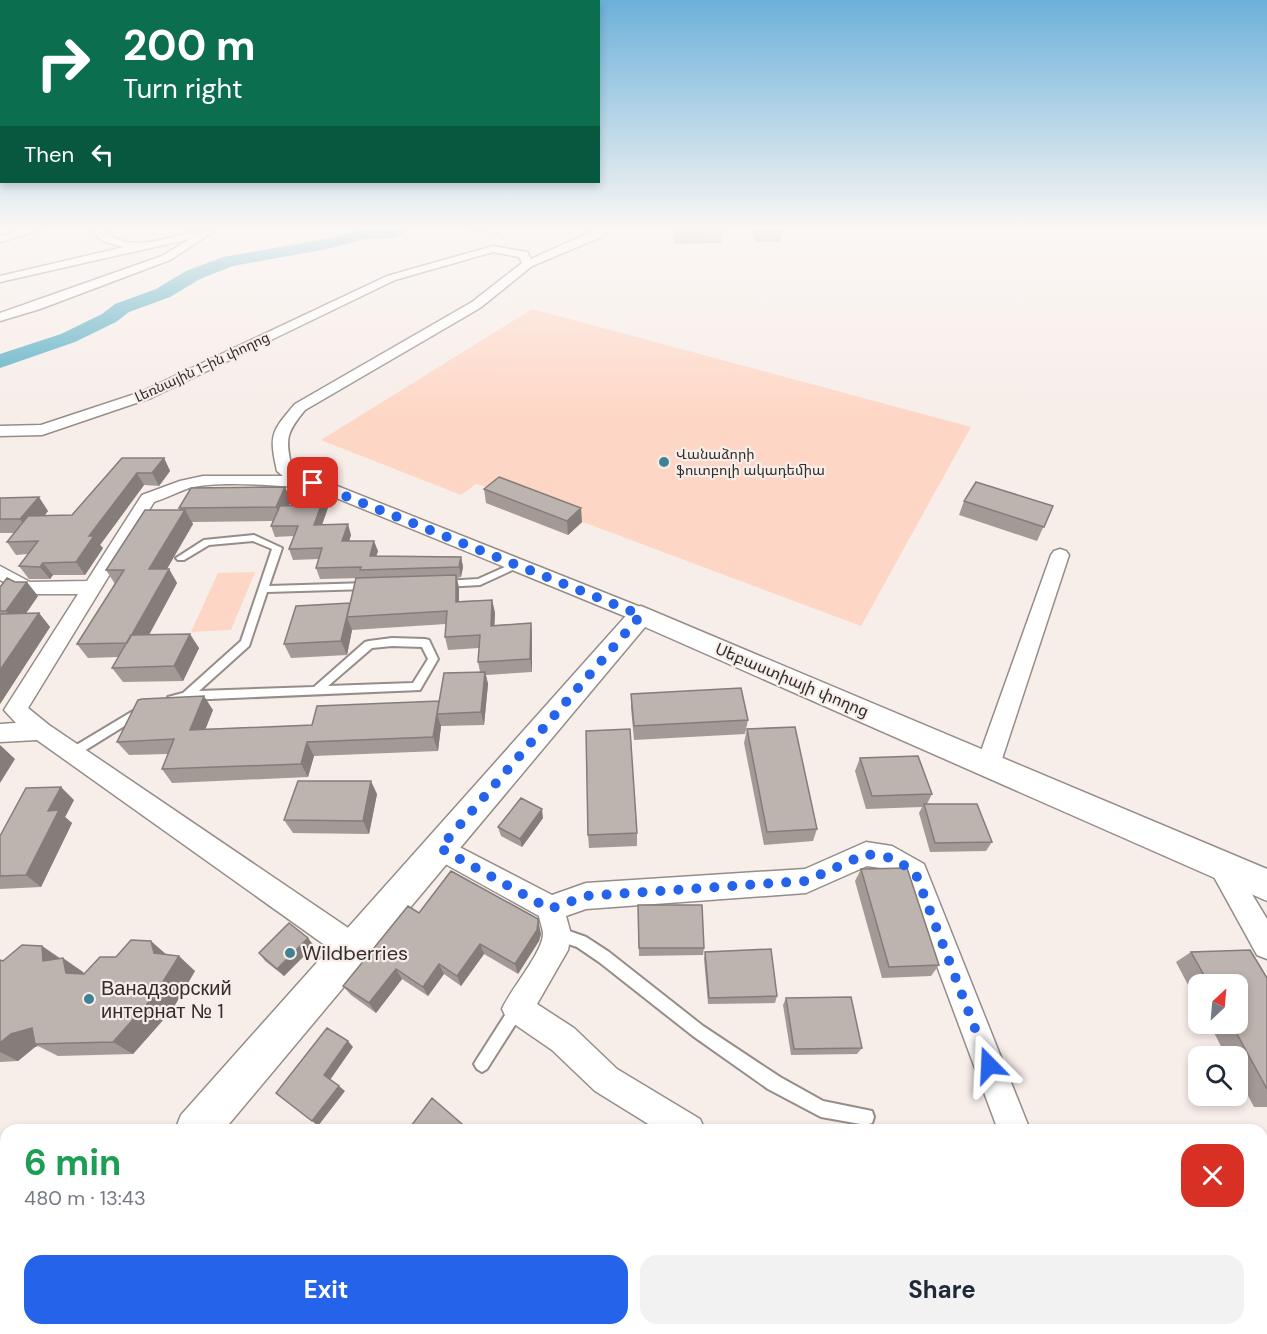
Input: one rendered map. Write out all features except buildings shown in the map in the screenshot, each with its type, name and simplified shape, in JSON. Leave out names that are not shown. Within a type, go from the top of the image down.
[{"type":"street","points":[[0,317],[76,291]]},
{"type":"street","name":"Լեռնային 1-ին փողոց","points":[[0,432],[42,430],[146,395],[363,291]]},
{"type":"street","name":"Սեբաստիայի փողոց","points":[[493,291],[476,305],[300,407],[279,431],[279,445],[285,471],[641,615],[1267,885]]},
{"type":"street","points":[[313,483],[268,480],[203,481],[186,484],[148,499],[15,710],[40,731],[353,948]]},
{"type":"street","points":[[988,765],[1060,555]]},
{"type":"street","points":[[0,572],[26,588],[93,587]]},
{"type":"street","points":[[201,1124],[641,615]]},
{"type":"street","points":[[0,733],[40,731]]},
{"type":"street","points":[[440,848],[554,921]]},
{"type":"street","points":[[554,921],[586,896],[806,881],[866,854],[892,858],[915,872],[1012,1124]]},
{"type":"street","points":[[1221,866],[1267,945]]},
{"type":"street","points":[[554,921],[554,950],[517,1009],[563,1039],[606,1080],[679,1124]]},
{"type":"lane","points":[[181,558],[207,542],[254,538],[278,548],[245,643],[187,696]]},
{"type":"lane","points":[[435,584],[480,582],[516,565]]},
{"type":"lane","points":[[264,589],[378,586]]},
{"type":"lane","points":[[72,753],[138,710],[187,696],[316,691],[416,687],[433,659],[425,643],[392,642],[369,645],[316,691]]},
{"type":"lane","points":[[554,921],[698,1031],[774,1083],[821,1109],[866,1117]]},
{"type":"lane","points":[[482,1064],[517,1009]]},
{"type":"shaded area","name":"Վանաձորի ֆուտբոլի ակադեմիա","points":[[532,309],[971,427],[861,626],[583,522],[568,535],[486,503],[500,490],[476,484],[461,495],[321,440]]},
{"type":"shaded area","points":[[255,572],[231,630],[191,632],[218,573]]},
{"type":"waterway","points":[[0,361],[68,338],[109,318],[122,308],[166,291]]},
{"type":"place","name":"Վանաձորի ֆուտբոլի ակադեմիա","points":[[664,462]]},
{"type":"place","name":"Wildberries","points":[[290,953]]},
{"type":"place","name":"Ванадзорский интернат № 1","points":[[89,999]]},
{"type":"route","points":[[313,483],[641,615],[440,848],[550,909],[586,896],[806,881],[866,854],[892,858],[915,872],[989,1065]]}]
